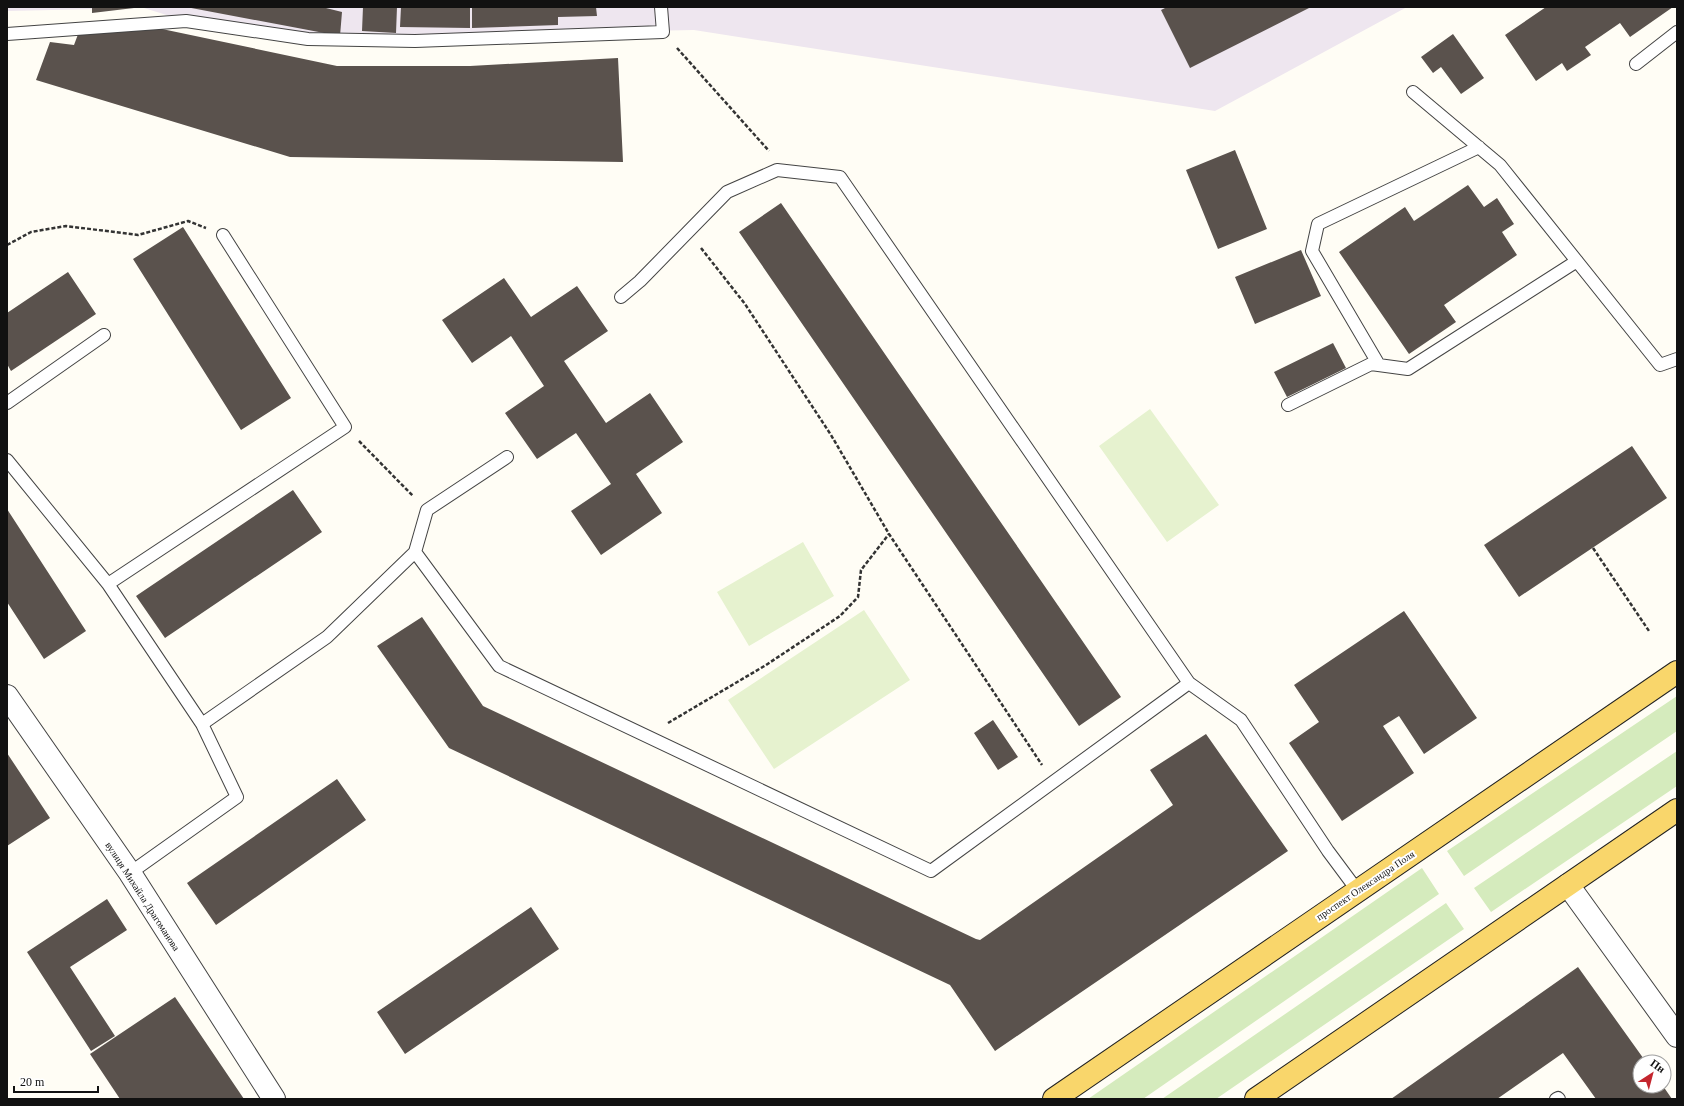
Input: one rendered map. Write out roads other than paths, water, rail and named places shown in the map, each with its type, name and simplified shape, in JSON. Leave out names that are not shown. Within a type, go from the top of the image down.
[{"type":"main road","name":"проспект Олександра Поля","points":[[1054,1099],[1677,672]]},
{"type":"main road","points":[[1256,1099],[1677,810]]},
{"type":"street","name":"вулиця Михайла Драгоманова","points":[[7,696],[130,873],[274,1099]]},
{"type":"street","points":[[1568,885],[1677,1036]]},
{"type":"lane","points":[[7,34],[186,21],[308,39],[415,42],[663,32],[661,7]]},
{"type":"lane","points":[[1636,64],[1677,32]]},
{"type":"lane","points":[[1413,92],[1500,165],[1660,365],[1677,359]]},
{"type":"lane","points":[[1379,365],[1312,251],[1318,224],[1479,147]]},
{"type":"lane","points":[[621,297],[640,281],[727,192],[777,170],[840,177],[1189,683],[1242,720],[1328,851],[1357,890]]},
{"type":"lane","points":[[108,584],[345,427],[223,235]]},
{"type":"lane","points":[[1288,405],[1371,364],[1408,369],[1577,261]]},
{"type":"lane","points":[[7,403],[104,335]]},
{"type":"lane","points":[[202,724],[327,637],[415,552],[427,510],[507,457]]},
{"type":"lane","points":[[7,460],[108,584],[202,724],[237,797],[130,873]]},
{"type":"lane","points":[[415,552],[499,666],[931,871],[1189,683]]}]
